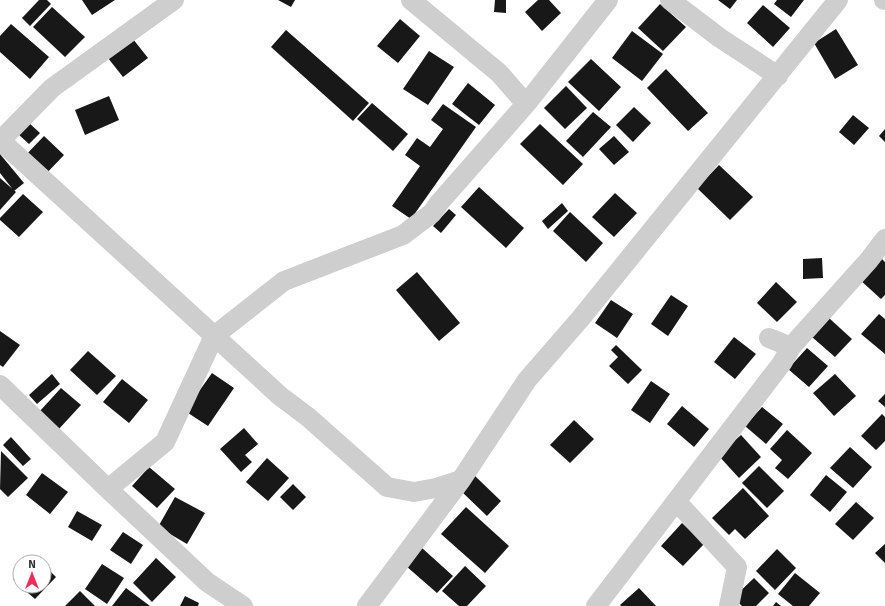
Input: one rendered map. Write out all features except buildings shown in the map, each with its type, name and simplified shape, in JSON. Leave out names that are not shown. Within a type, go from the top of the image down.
[{"type":"street","points":[[174,0],[52,88],[0,141],[280,396],[308,417],[387,487],[414,492],[436,488],[461,480]]},
{"type":"street","points":[[411,0],[499,73],[526,104]]},
{"type":"street","points":[[108,489],[165,442],[214,336],[284,281],[403,235],[432,213],[439,203],[526,104],[608,0]]},
{"type":"street","points":[[670,0],[720,38],[778,76]]},
{"type":"street","points":[[366,606],[461,480],[527,380],[581,318],[838,0]]},
{"type":"street","points":[[596,606],[782,363],[791,347],[869,260],[885,239]]},
{"type":"street","points":[[769,338],[791,347]]},
{"type":"street","points":[[0,385],[207,582],[243,606]]},
{"type":"street","points":[[676,501],[737,567],[729,606]]}]
